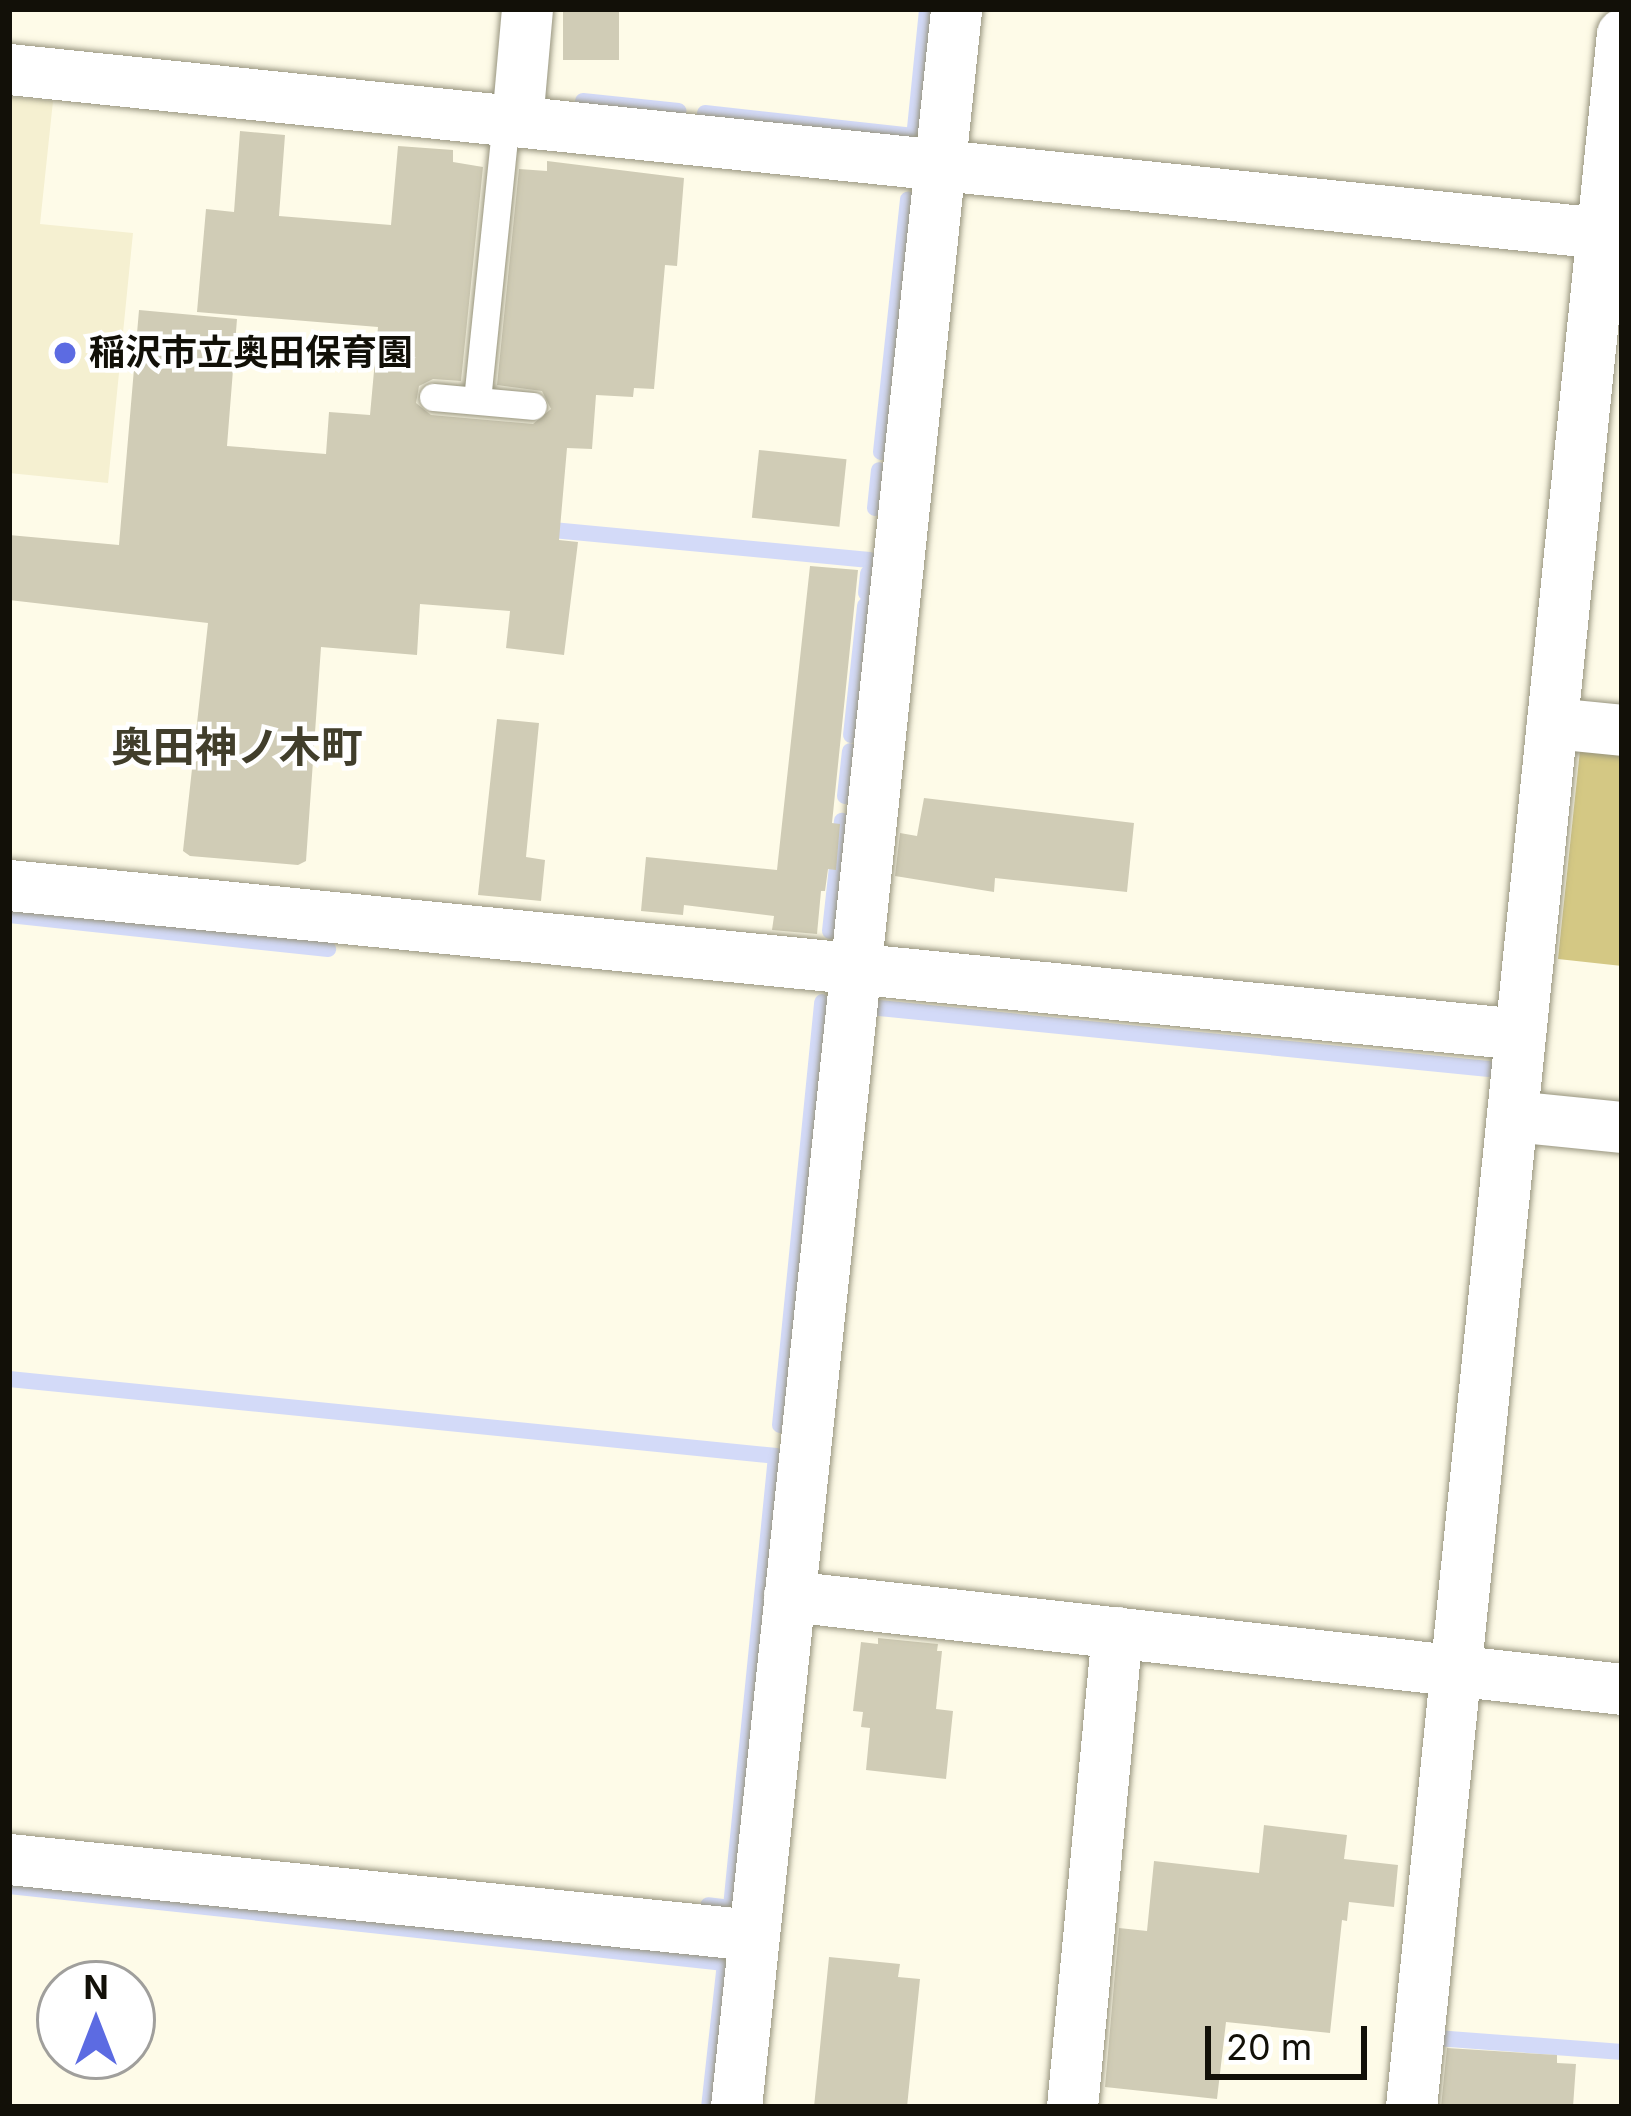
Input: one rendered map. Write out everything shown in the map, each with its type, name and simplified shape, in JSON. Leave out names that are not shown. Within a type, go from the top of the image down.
[{"type":"street","points":[[511,121],[527,9]]},
{"type":"street","points":[[736,2107],[956,9]]},
{"type":"street","points":[[1411,2107],[1552,723],[1608,250],[1622,34]]},
{"type":"street","points":[[9,69],[939,165],[1608,250]]},
{"type":"street","points":[[1552,723],[1622,730]]},
{"type":"street","points":[[9,885],[854,972],[1520,1034]]},
{"type":"street","points":[[1512,1116],[1622,1127]]},
{"type":"street","points":[[789,1596],[1622,1690]]},
{"type":"street","points":[[1072,2107],[1117,1633]]},
{"type":"street","points":[[9,1858],[753,1935]]},
{"type":"lane","points":[[477,400],[511,121]]},
{"type":"lane","points":[[434,397],[533,406]]},
{"type":"shaded area","name":"稲沢市立奥田保育園","points":[[9,97],[53,101],[40,224],[133,233],[108,483],[9,473]]},
{"type":"shaded area","points":[[1581,741],[1622,745],[1622,966],[1558,959]]},
{"type":"building","points":[[563,9],[619,9],[619,60],[563,60]]},
{"type":"building","points":[[240,131],[285,135],[279,216],[391,225],[398,146],[453,150],[453,162],[483,167],[461,381],[433,379],[419,386],[416,403],[431,415],[533,424],[551,409],[542,391],[497,385],[519,169],[547,171],[547,161],[684,178],[677,266],[665,265],[654,389],[634,388],[633,397],[596,395],[592,449],[567,448],[559,540],[578,542],[564,655],[506,648],[510,611],[420,604],[417,655],[321,647],[306,861],[298,865],[190,856],[183,851],[208,623],[9,600],[9,535],[119,545],[139,310],[237,319],[227,446],[326,454],[329,412],[370,415],[378,327],[197,312],[206,209],[234,212]]},
{"type":"building","points":[[759,450],[847,459],[839,527],[752,518]]},
{"type":"building","points":[[810,566],[858,570],[832,823],[840,824],[836,870],[828,869],[825,891],[821,891],[817,934],[772,930],[774,916],[684,905],[683,915],[641,911],[646,857],[777,870]]},
{"type":"building","points":[[497,719],[539,723],[526,857],[545,860],[541,901],[478,895]]},
{"type":"building","points":[[924,798],[1134,823],[1127,892],[995,878],[994,892],[895,876],[900,833],[917,836]]},
{"type":"building","points":[[878,1638],[938,1644],[937,1651],[942,1651],[936,1709],[953,1711],[946,1779],[866,1770],[870,1728],[861,1727],[863,1712],[853,1711],[861,1642],[878,1644]]},
{"type":"building","points":[[1264,1825],[1347,1835],[1344,1859],[1398,1865],[1394,1907],[1349,1902],[1347,1921],[1342,1920],[1330,2033],[1226,2022],[1217,2099],[1105,2087],[1119,1928],[1147,1931],[1154,1861],[1259,1873]]},
{"type":"building","points":[[829,1957],[900,1964],[898,1977],[920,1979],[907,2107],[814,2107]]},
{"type":"building","points":[[1447,2048],[1557,2055],[1557,2063],[1576,2064],[1573,2107],[1441,2107]]},
{"type":"waterway","points":[[914,138],[927,9]]},
{"type":"waterway","points":[[583,101],[678,111]]},
{"type":"waterway","points":[[705,113],[914,136]]},
{"type":"waterway","points":[[881,452],[908,199]]},
{"type":"waterway","points":[[875,508],[879,470]]},
{"type":"waterway","points":[[542,529],[870,560]]},
{"type":"waterway","points":[[866,593],[868,573]]},
{"type":"waterway","points":[[851,735],[865,606]]},
{"type":"waterway","points":[[845,796],[850,751]]},
{"type":"waterway","points":[[830,931],[842,821]]},
{"type":"waterway","points":[[9,915],[328,949]]},
{"type":"waterway","points":[[780,1425],[822,1002]]},
{"type":"waterway","points":[[869,1007],[1489,1069]]},
{"type":"waterway","points":[[9,1379],[776,1456],[731,1908],[708,1905]]},
{"type":"waterway","points":[[9,1886],[725,1963],[709,2107]]},
{"type":"waterway","points":[[1436,2038],[1622,2052]]},
{"type":"place","name":"稲沢市立奥田保育園","points":[[65,353]]},
{"type":"district","name":"奥田神ノ木町","points":[[237,747]]}]
